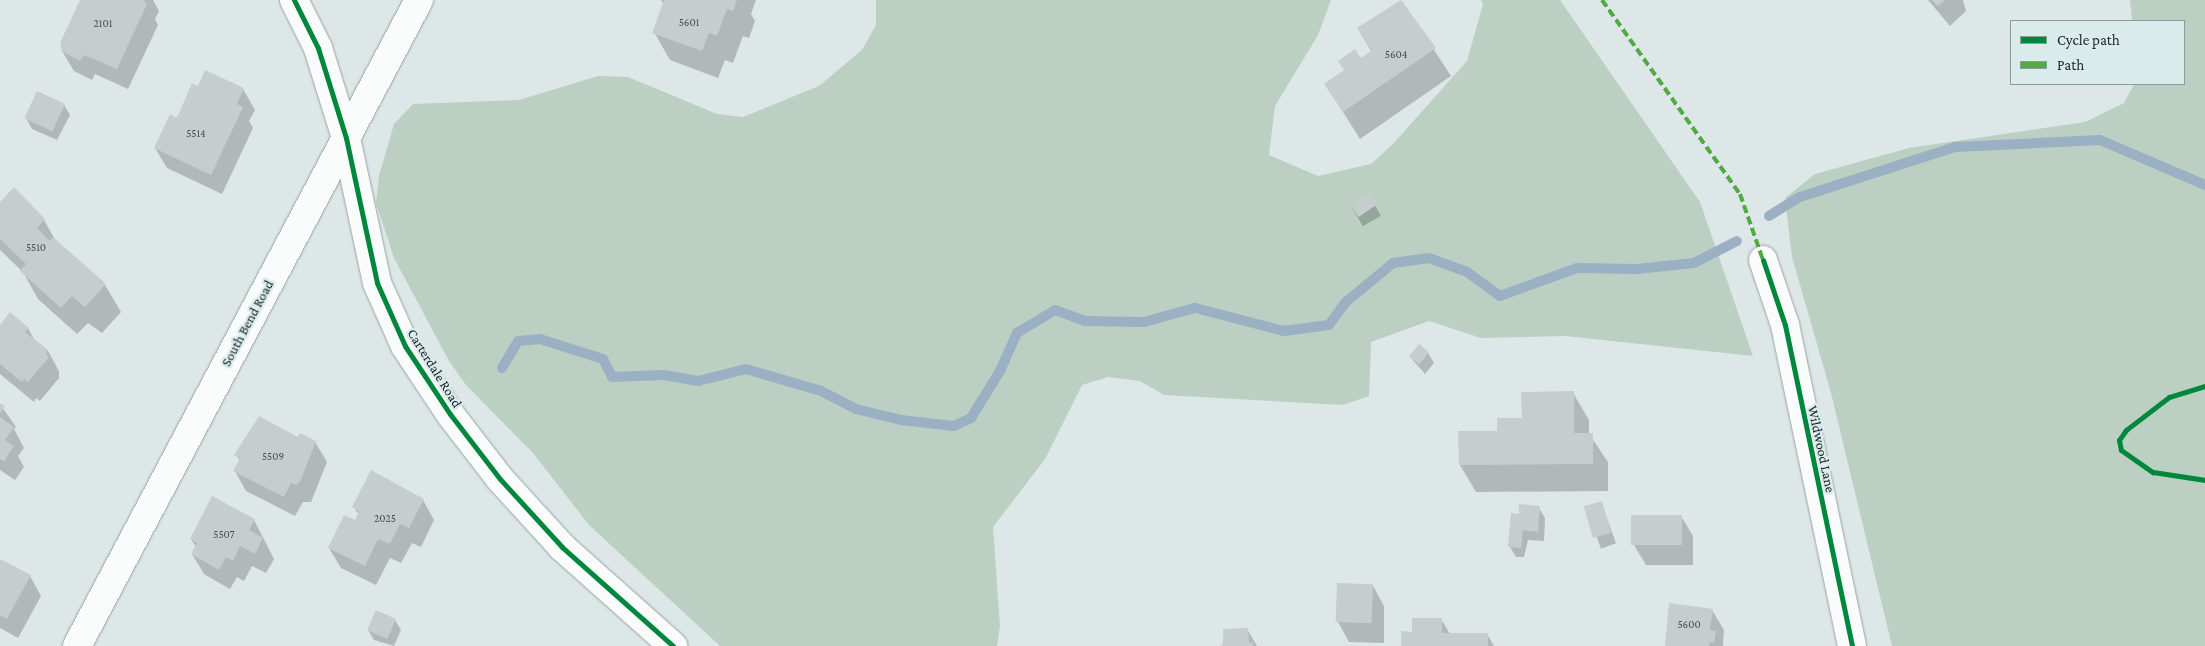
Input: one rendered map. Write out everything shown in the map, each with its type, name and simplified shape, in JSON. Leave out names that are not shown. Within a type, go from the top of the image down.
[{"type":"street","name":"Carterdale Road","points":[[294,0],[318,48],[346,138],[377,283],[405,346],[450,414],[500,479],[562,547],[673,646]]},
{"type":"street","name":"South Bend Road","points":[[77,646],[419,0]]},
{"type":"street","name":"Wildwood Lane","points":[[1763,260],[1785,325],[1852,646]]},
{"type":"green space","points":[[876,0],[1331,0],[1318,35],[1275,106],[1269,155],[1318,176],[1371,164],[1393,144],[1467,61],[1483,4],[1481,0],[1560,0],[1700,202],[1753,356],[1565,336],[1481,338],[1429,321],[1371,342],[1369,396],[1343,405],[1164,395],[1140,381],[1108,377],[1082,385],[1045,459],[993,527],[1000,626],[997,646],[720,646],[589,525],[533,453],[466,385],[449,361],[394,258],[376,203],[379,176],[394,124],[413,104],[519,100],[598,76],[628,77],[717,114],[743,117],[819,86],[862,50],[876,25]]},
{"type":"green space","points":[[2130,0],[2205,0],[2205,646],[1892,646],[1831,393],[1792,257],[1785,198],[1815,174],[1909,148],[2085,122],[2124,103],[2133,85],[2185,85],[2185,20],[2132,20]]},
{"type":"building","points":[[80,0],[143,0],[147,4],[117,69],[84,55],[80,61],[61,51],[63,45],[60,43]]},
{"type":"building","points":[[664,0],[737,0],[733,11],[727,9],[717,36],[709,33],[702,51],[652,33]]},
{"type":"building","points":[[1401,0],[1436,48],[1343,112],[1324,84],[1344,70],[1338,61],[1355,49],[1361,58],[1372,50],[1357,28]]},
{"type":"building","points":[[1932,0],[1945,0],[1938,6]]},
{"type":"building","points":[[205,70],[244,88],[237,104],[243,107],[211,175],[154,148],[170,114],[177,118],[192,83],[198,86]]},
{"type":"building","points":[[37,91],[65,104],[52,131],[24,118]]},
{"type":"building","points":[[14,187],[45,219],[37,228],[50,241],[53,237],[106,284],[85,307],[72,296],[61,308],[20,271],[26,264],[0,239],[0,202]]},
{"type":"building","points":[[1369,193],[1377,205],[1359,217],[1351,205]]},
{"type":"building","points":[[10,312],[29,328],[25,332],[48,350],[46,354],[49,357],[28,382],[24,379],[22,382],[0,364],[0,325]]},
{"type":"building","points":[[1419,344],[1429,352],[1419,365],[1409,356]]},
{"type":"building","points":[[1574,391],[1574,433],[1593,433],[1593,464],[1459,465],[1458,431],[1497,431],[1497,418],[1522,418],[1521,392]]},
{"type":"building","points":[[0,403],[5,406],[0,413]]},
{"type":"building","points":[[259,416],[298,437],[300,433],[316,441],[300,482],[296,485],[291,483],[284,497],[233,471],[240,458],[234,455]]},
{"type":"building","points":[[0,417],[14,427],[5,440],[14,446],[4,461],[0,459]]},
{"type":"building","points":[[371,470],[424,499],[409,528],[400,524],[390,544],[378,539],[365,566],[328,548],[344,515],[355,520],[359,511],[352,507]]},
{"type":"building","points":[[212,496],[255,519],[249,530],[263,538],[255,554],[240,546],[233,561],[226,557],[219,570],[191,554],[197,543],[190,539]]},
{"type":"building","points":[[1602,501],[1611,533],[1593,538],[1584,506]]},
{"type":"building","points":[[1519,504],[1540,506],[1538,532],[1523,530],[1521,548],[1508,547],[1511,513],[1519,514]]},
{"type":"building","points":[[1631,515],[1682,515],[1682,545],[1631,545]]},
{"type":"building","points":[[0,559],[31,575],[7,619],[0,615]]},
{"type":"building","points":[[1337,583],[1373,584],[1372,623],[1336,622]]},
{"type":"building","points":[[1669,603],[1713,609],[1710,630],[1716,631],[1714,642],[1710,642],[1709,646],[1665,646]]},
{"type":"building","points":[[376,610],[396,619],[387,639],[367,630]]},
{"type":"building","points":[[1412,618],[1442,618],[1442,633],[1488,633],[1488,646],[1401,646],[1401,631],[1412,632]]},
{"type":"building","points":[[1248,628],[1249,643],[1253,642],[1253,646],[1220,646],[1224,644],[1223,629]]},
{"type":"waterway","points":[[1769,216],[1800,197],[1955,147],[2100,140],[2205,185]]},
{"type":"waterway","points":[[502,368],[518,341],[540,339],[603,359],[612,377],[664,375],[698,381],[746,369],[821,391],[856,409],[901,420],[954,426],[971,418],[1000,371],[1017,333],[1055,310],[1085,321],[1144,322],[1195,308],[1284,331],[1329,325],[1346,302],[1393,263],[1429,258],[1467,272],[1500,296],[1577,268],[1637,269],[1694,263],[1737,241]]},
{"type":"marked path","points":[[1602,0],[1740,194],[1763,260]]},
{"type":"cycle path","points":[[294,0],[318,48],[346,138],[377,283],[405,346],[450,414],[500,479],[562,547],[673,646]]},
{"type":"cycle path","points":[[1763,260],[1785,325],[1852,646]]},
{"type":"cycle path","points":[[2205,386],[2169,397],[2126,430],[2119,440],[2121,450],[2153,472],[2205,480]]}]
